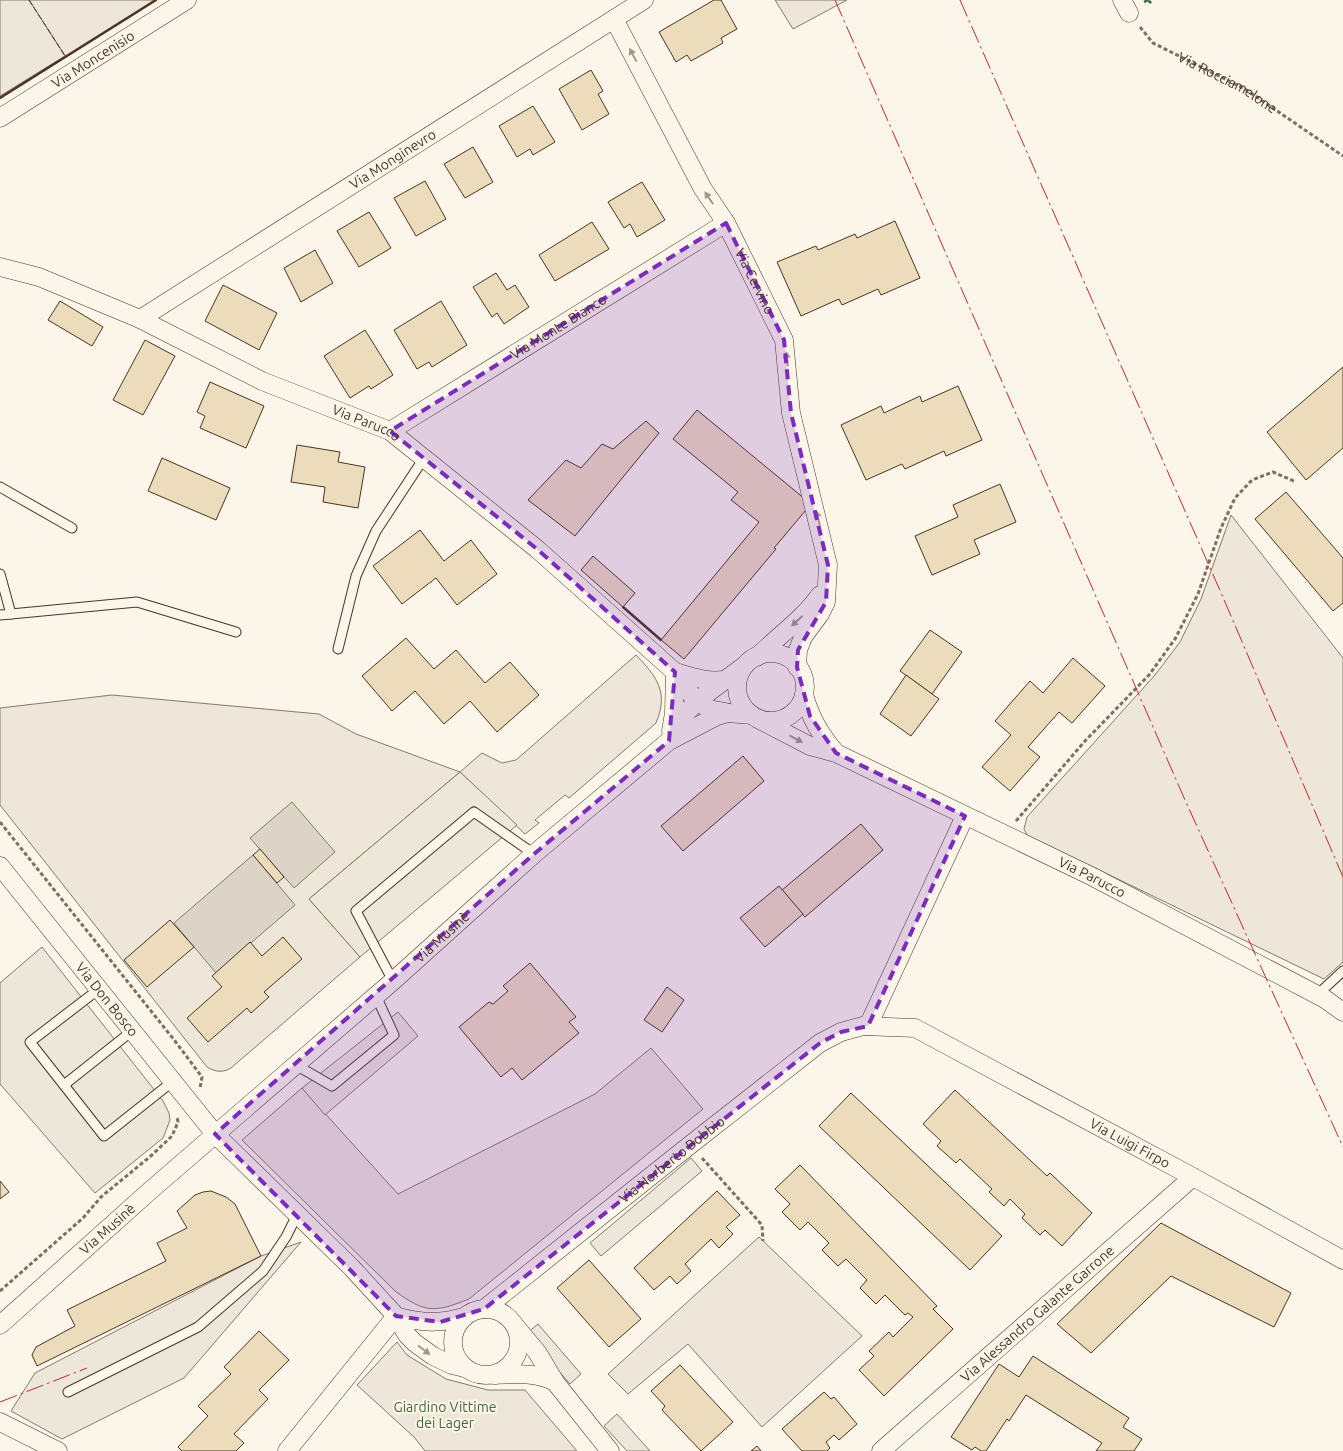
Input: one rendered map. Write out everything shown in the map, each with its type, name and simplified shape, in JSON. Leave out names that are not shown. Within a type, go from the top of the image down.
[{"type":"street","name":"Via Moncenisio","points":[[0,118],[187,0]]},
{"type":"street","name":"Via Monginevro","points":[[140,319],[644,0]]},
{"type":"street","name":"Via Cervino","points":[[614,19],[703,189],[726,223],[784,340],[791,413],[828,566],[826,602],[820,614],[803,637],[798,650],[797,667]]},
{"type":"street","name":"Via Monte Bianco","points":[[390,431],[726,223]]},
{"type":"street","name":"Via Parucco","points":[[0,267],[39,278],[140,319],[262,380],[390,431],[537,550],[675,672]]},
{"type":"street","name":"Via Cervino","points":[[669,741],[684,715],[698,700],[752,660],[798,620],[812,605],[822,591],[828,566]]},
{"type":"street","points":[[675,672],[684,688],[708,708],[755,717],[769,721],[781,720],[791,715],[799,706],[804,695],[805,684],[801,672],[785,657],[775,654],[752,660],[739,678],[738,693],[741,704],[755,717],[810,746],[836,753]]},
{"type":"street","points":[[675,672],[698,679],[724,680]]},
{"type":"street","points":[[669,741],[674,712],[675,672]]},
{"type":"street","points":[[804,695],[810,716],[823,738],[836,753]]},
{"type":"street","points":[[669,741],[717,716],[728,713]]},
{"type":"street","name":"Via Musinè","points":[[0,1325],[215,1134],[376,996],[534,854],[669,741]]},
{"type":"street","name":"Via Parucco","points":[[836,753],[1093,877],[1318,995],[1343,1012]]},
{"type":"street","points":[[868,1026],[965,816]]},
{"type":"street","name":"Via Don Bosco","points":[[0,866],[215,1134]]},
{"type":"street","name":"Via Norberto Bobbio","points":[[484,1309],[820,1043],[841,1032],[863,1026],[915,1028]]},
{"type":"street","name":"Via Luigi Firpo","points":[[915,1028],[1343,1260]]},
{"type":"street","points":[[215,1134],[352,1268],[396,1316],[407,1335],[424,1351],[473,1373],[491,1375],[526,1374],[554,1382]]},
{"type":"street","name":"Via Alessandro Galante Garrone","points":[[881,1451],[1193,1177]]},
{"type":"street","points":[[396,1316],[427,1322],[451,1321],[464,1317],[473,1311],[484,1309],[504,1314],[537,1352],[554,1382],[610,1451]]},
{"type":"street","points":[[287,1451],[396,1316]]},
{"type":"street","points":[[464,1317],[457,1327],[453,1338],[454,1349],[458,1359],[465,1368]]},
{"type":"street","points":[[491,1375],[505,1369],[515,1358],[519,1349],[517,1329],[511,1320]]},
{"type":"street","points":[[0,1422],[58,1451]]},
{"type":"lane","points":[[338,648],[356,576],[376,531],[424,458]]},
{"type":"lane","points":[[0,487],[72,528]]},
{"type":"lane","points":[[0,574],[11,614]]},
{"type":"lane","points":[[0,615],[137,602],[236,632]]},
{"type":"lane","points":[[393,981],[356,911],[474,812],[534,854]]},
{"type":"lane","points":[[1318,995],[1343,971]]},
{"type":"lane","points":[[99,989],[30,1042],[104,1136],[172,1082]]},
{"type":"lane","points":[[296,1065],[332,1086],[394,1035],[376,996]]},
{"type":"lane","points":[[64,1085],[132,1031]]},
{"type":"lane","points":[[68,1392],[198,1327],[263,1271],[286,1237],[297,1214]]},
{"type":"path","name":"Via Rocciamelone","points":[[1126,7],[1153,43],[1246,89],[1343,156]]},
{"type":"path","points":[[1005,835],[1085,741],[1149,675],[1175,639],[1198,594],[1221,528],[1235,498],[1252,480],[1272,472],[1296,482]]},
{"type":"path","points":[[690,1145],[762,1225],[763,1241]]},
{"type":"highlighted area","points":[[726,223],[784,340],[791,413],[828,565],[826,602],[798,650],[797,667],[810,716],[836,753],[965,816],[868,1026],[841,1032],[820,1043],[484,1309],[440,1322],[396,1316],[215,1134],[534,854],[669,741],[675,672],[537,549],[390,431]]},
{"type":"green space","points":[[29,0],[156,0],[66,57]]},
{"type":"green space","points":[[775,0],[847,0],[793,29]]},
{"type":"green space","points":[[1231,515],[1343,658],[1343,962],[1324,979],[1027,835],[1024,829],[1027,817],[1155,675],[1180,642],[1201,599]]},
{"type":"green space","points":[[636,655],[650,671],[659,686],[661,702],[656,723],[569,798],[565,795],[535,820],[539,823],[525,834],[460,772],[482,753],[502,763],[516,760]]},
{"type":"green space","points":[[112,695],[319,714],[356,734],[460,772],[309,899],[360,957],[231,1068],[219,1071],[207,1067],[0,805],[0,708]]},
{"type":"green space","points":[[651,1048],[703,1109],[469,1299],[447,1307],[422,1307],[395,1291],[242,1140],[302,1088],[398,1194],[595,1094]]},
{"type":"green space","points":[[759,1237],[862,1336],[762,1427],[688,1344],[628,1394],[608,1374]]},
{"type":"green space","name":"Giardino Vittime dei Lager","points":[[397,1342],[407,1355],[446,1379],[488,1390],[525,1390],[577,1451],[425,1451],[414,1437],[357,1385]]},
{"type":"shaded area","points":[[0,0],[29,0],[65,56],[0,96]]},
{"type":"shaded area","points":[[460,772],[517,825],[360,957],[309,899]]},
{"type":"shaded area","points":[[292,802],[335,852],[294,888],[250,838]]},
{"type":"shaded area","points":[[253,855],[295,905],[216,973],[174,923]]},
{"type":"shaded area","points":[[42,947],[163,1101],[169,1113],[170,1120],[163,1138],[95,1193],[0,1084],[0,983]]},
{"type":"shaded area","points":[[398,1012],[418,1036],[325,1115],[302,1088]]},
{"type":"shaded area","points":[[691,1158],[702,1171],[601,1256],[590,1243]]},
{"type":"shaded area","points":[[301,1242],[184,1378],[62,1439],[11,1411],[35,1373],[261,1256]]},
{"type":"shaded area","points":[[538,1324],[581,1374],[570,1384],[526,1334]]},
{"type":"shaded area","points":[[617,1414],[650,1451],[627,1451],[604,1426]]},
{"type":"building","points":[[714,0],[721,0],[737,29],[721,38],[723,43],[691,61],[687,55],[676,62],[659,32]]},
{"type":"building","points":[[591,70],[603,91],[598,94],[609,114],[582,130],[559,89]]},
{"type":"building","points":[[533,106],[555,142],[533,155],[530,149],[517,157],[499,126]]},
{"type":"building","points":[[473,147],[493,182],[465,198],[444,164]]},
{"type":"building","points":[[425,181],[446,219],[416,236],[394,198]]},
{"type":"building","points":[[642,182],[665,220],[637,237],[630,224],[624,228],[608,202]]},
{"type":"building","points":[[369,212],[391,248],[359,267],[337,231]]},
{"type":"building","points":[[895,221],[920,278],[881,295],[878,289],[842,305],[839,299],[801,316],[777,262],[816,246],[818,250],[855,234],[857,238]]},
{"type":"building","points":[[592,222],[609,249],[555,281],[539,255]]},
{"type":"building","points":[[315,250],[333,283],[301,302],[284,268]]},
{"type":"building","points":[[496,273],[507,290],[515,285],[529,307],[504,324],[497,313],[492,317],[473,287]]},
{"type":"building","points":[[223,285],[277,313],[259,350],[205,321]]},
{"type":"building","points":[[60,301],[103,327],[92,346],[48,320]]},
{"type":"building","points":[[441,301],[467,345],[432,367],[429,362],[417,369],[394,330]]},
{"type":"building","points":[[365,330],[393,375],[371,389],[369,386],[350,398],[324,356]]},
{"type":"building","points":[[145,340],[175,356],[143,415],[113,400]]},
{"type":"building","points":[[1343,367],[1343,448],[1306,480],[1267,432]]},
{"type":"building","points":[[210,382],[264,406],[246,448],[200,428],[205,416],[197,412]]},
{"type":"building","points":[[958,386],[982,440],[946,456],[944,451],[905,469],[902,464],[866,480],[841,425],[881,406],[884,413],[920,396],[922,402]]},
{"type":"building","points":[[697,410],[811,504],[684,659],[661,640],[759,522],[731,500],[738,492],[673,439]]},
{"type":"building","points":[[646,421],[659,433],[575,536],[528,500],[566,460],[581,468],[602,444],[613,449]]},
{"type":"building","points":[[297,445],[340,452],[338,462],[365,467],[358,508],[323,502],[325,487],[291,482]]},
{"type":"building","points":[[162,458],[230,488],[216,520],[148,491]]},
{"type":"building","points":[[1000,484],[1016,522],[974,540],[980,554],[932,575],[915,536],[958,517],[953,505]]},
{"type":"building","points":[[1286,492],[1343,558],[1343,603],[1333,611],[1255,519]]},
{"type":"building","points":[[420,530],[444,561],[471,540],[497,574],[457,605],[436,578],[402,604],[373,566]]},
{"type":"building","points":[[593,556],[635,593],[623,607],[581,570]]},
{"type":"building","points":[[930,630],[962,652],[932,694],[900,671]]},
{"type":"building","points":[[406,638],[434,669],[456,650],[485,683],[510,662],[539,695],[497,732],[470,701],[444,724],[415,691],[392,711],[362,676]]},
{"type":"building","points":[[1073,658],[1105,686],[1072,723],[1059,712],[1028,747],[1040,757],[1010,791],[982,767],[1011,735],[995,721],[1030,681],[1043,693]]},
{"type":"building","points":[[906,675],[939,699],[911,736],[880,714]]},
{"type":"building","points":[[743,756],[764,781],[683,851],[661,826]]},
{"type":"building","points":[[861,824],[883,850],[805,917],[782,890]]},
{"type":"building","points":[[260,849],[284,877],[277,883],[253,855]]},
{"type":"building","points":[[779,886],[803,914],[765,947],[740,918]]},
{"type":"building","points":[[170,920],[194,947],[147,987],[124,960]]},
{"type":"building","points":[[283,937],[302,959],[264,992],[269,997],[251,1013],[247,1008],[208,1042],[187,1018],[222,987],[212,976],[250,942],[262,956]]},
{"type":"building","points":[[530,963],[576,1017],[569,1022],[579,1033],[522,1080],[512,1068],[501,1077],[459,1027],[489,1002],[493,1004],[508,991],[503,986]]},
{"type":"building","points":[[667,987],[684,1000],[662,1032],[644,1020]]},
{"type":"building","points":[[955,1090],[1047,1176],[1050,1173],[1092,1213],[1062,1246],[1045,1230],[1040,1235],[1022,1218],[1025,1214],[1010,1199],[1004,1206],[989,1192],[992,1189],[960,1159],[956,1163],[937,1146],[941,1141],[923,1124]]},
{"type":"building","points":[[851,1093],[1002,1236],[970,1270],[819,1126]]},
{"type":"building","points":[[800,1165],[937,1306],[933,1309],[953,1329],[884,1396],[859,1370],[874,1356],[869,1351],[889,1332],[893,1337],[913,1317],[908,1313],[905,1315],[885,1295],[876,1304],[860,1288],[867,1280],[846,1259],[838,1266],[822,1250],[829,1243],[808,1222],[800,1230],[782,1212],[790,1204],[775,1189]]},
{"type":"building","points":[[0,1181],[9,1192],[0,1199]]},
{"type":"building","points":[[211,1191],[226,1197],[235,1204],[261,1256],[37,1366],[32,1355],[36,1347],[75,1326],[67,1310],[166,1261],[157,1243],[187,1228],[177,1211],[195,1195]]},
{"type":"building","points":[[717,1191],[740,1215],[726,1227],[733,1234],[719,1248],[711,1239],[685,1264],[691,1271],[677,1284],[670,1276],[654,1290],[634,1268]]},
{"type":"building","points":[[1161,1223],[1291,1293],[1274,1327],[1171,1276],[1091,1353],[1057,1324]]},
{"type":"building","points":[[589,1260],[641,1319],[609,1347],[557,1288]]},
{"type":"building","points":[[259,1331],[289,1360],[259,1390],[268,1399],[234,1434],[244,1443],[236,1451],[182,1451],[178,1447],[208,1416],[198,1406],[231,1374],[224,1367]]},
{"type":"building","points":[[1033,1356],[1129,1418],[1123,1427],[1142,1439],[1134,1451],[1096,1451],[1102,1443],[1026,1395],[1009,1421],[1007,1419],[986,1451],[981,1451],[975,1447],[972,1450],[951,1437],[999,1364],[1019,1377]]},
{"type":"building","points":[[680,1365],[733,1422],[701,1451],[662,1410],[665,1406],[651,1391]]},
{"type":"building","points":[[824,1392],[831,1399],[834,1397],[857,1424],[839,1440],[834,1435],[826,1442],[830,1448],[827,1451],[802,1451],[782,1429]]},
{"type":"building","points":[[757,1446],[761,1451],[751,1451]]},
{"type":"hedge","points":[[1145,0],[1148,4],[1151,0]]},
{"type":"fence","points":[[29,0],[65,56]]},
{"type":"wall","points":[[0,98],[156,0]]},
{"type":"wall","points":[[623,607],[661,640]]},
{"type":"power","points":[[835,0],[1185,800],[1343,1147]]},
{"type":"power","points":[[960,0],[1222,595],[1343,877]]},
{"type":"power","points":[[0,1402],[87,1368]]}]
